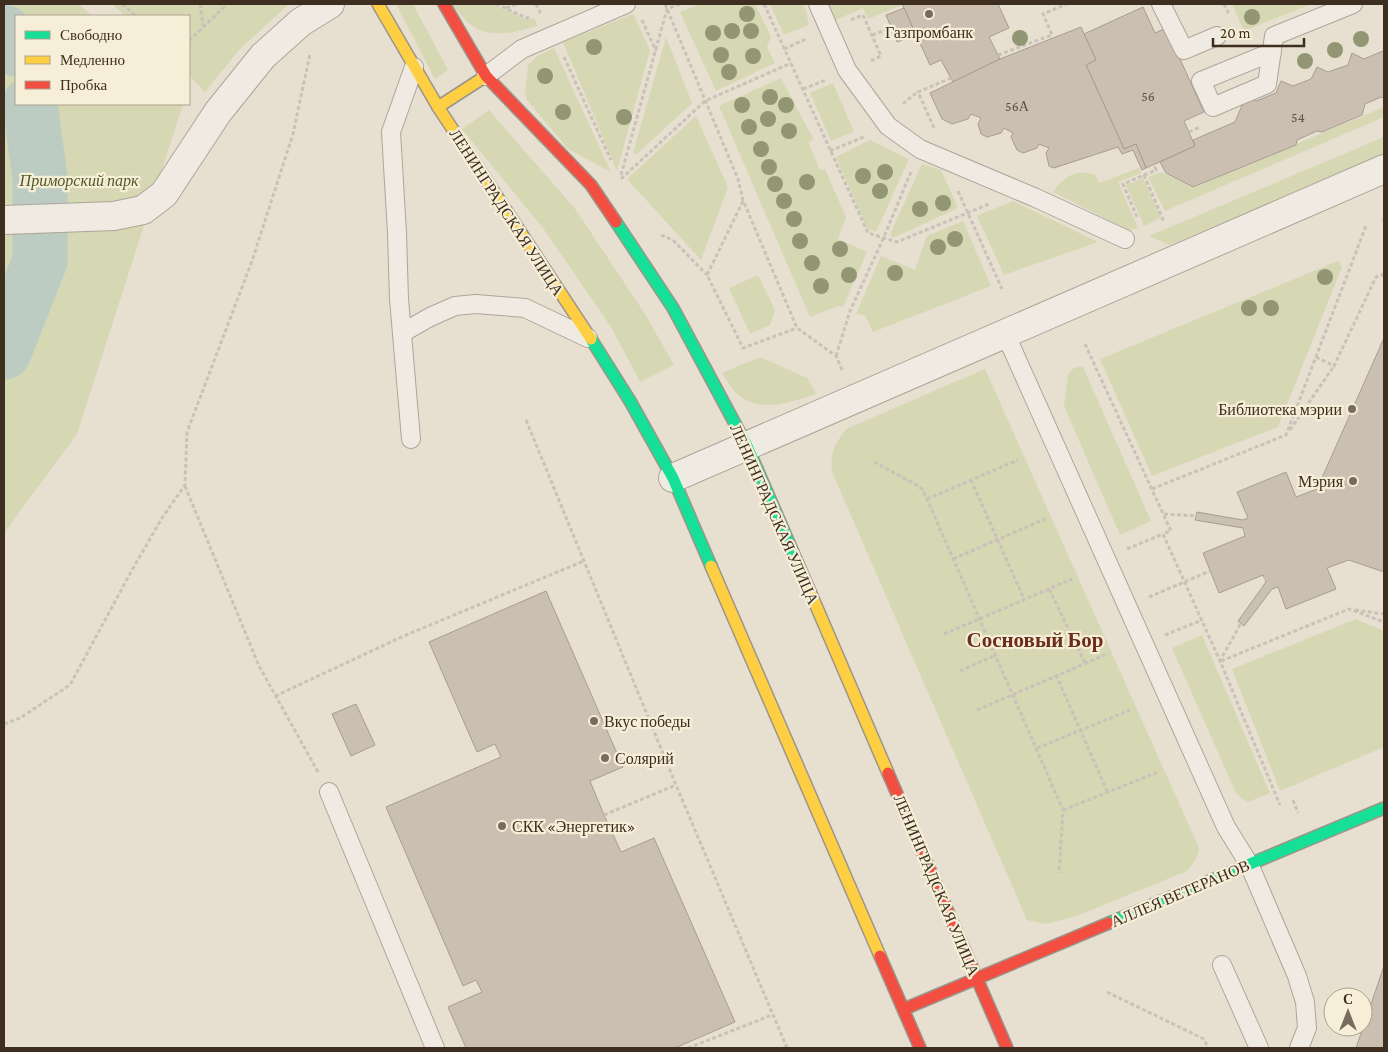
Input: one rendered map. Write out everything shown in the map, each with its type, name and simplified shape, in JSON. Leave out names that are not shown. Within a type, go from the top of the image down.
[{"type":"main road","name":"ЛЕНИНГРАДСКАЯ УЛИЦА","points":[[378,4],[438,107],[630,401],[673,478],[920,1048]]},
{"type":"main road","name":"ЛЕНИНГРАДСКАЯ УЛИЦА","points":[[444,4],[486,76],[591,185],[673,308],[747,446],[1007,1048]]},
{"type":"main road","points":[[438,107],[486,76]]},
{"type":"main road","name":"АЛЛЕЯ ВЕТЕРАНОВ","points":[[904,1009],[1384,808]]},
{"type":"street","points":[[6,220],[114,216],[143,210],[164,194],[218,112],[263,56],[301,22],[330,4]]},
{"type":"street","points":[[673,478],[1384,169]]},
{"type":"lane","points":[[818,4],[847,70],[888,126],[920,149],[1125,239]]},
{"type":"lane","points":[[1161,4],[1184,50],[1217,36]]},
{"type":"lane","points":[[1272,52],[1274,36],[1353,4]]},
{"type":"lane","points":[[486,76],[522,49],[632,9]]},
{"type":"lane","points":[[411,440],[402,334],[390,132],[414,67]]},
{"type":"lane","points":[[402,334],[430,317],[455,306],[476,304],[525,308],[591,339]]},
{"type":"lane","points":[[1005,334],[1226,827],[1249,864],[1297,976],[1305,1002],[1307,1028],[1299,1048]]},
{"type":"lane","points":[[329,792],[434,1048]]},
{"type":"lane","points":[[1222,964],[1259,1048]]},
{"type":"path","points":[[122,4],[135,15]]},
{"type":"path","points":[[200,4],[203,27]]},
{"type":"path","points":[[190,40],[224,7],[220,4]]},
{"type":"path","points":[[496,4],[527,18],[546,10]]},
{"type":"path","points":[[505,8],[517,4]]},
{"type":"path","points":[[665,4],[738,179],[743,200],[797,328],[836,356],[846,377]]},
{"type":"path","points":[[667,9],[680,4]]},
{"type":"path","points":[[764,4],[868,233],[897,242],[990,203]]},
{"type":"path","points":[[998,56],[1052,35],[1043,14],[1067,4]]},
{"type":"path","points":[[632,9],[656,51]]},
{"type":"path","points":[[619,180],[667,9]]},
{"type":"path","points":[[872,35],[891,28]]},
{"type":"path","points":[[784,49],[814,36]]},
{"type":"path","points":[[561,49],[611,162]]},
{"type":"path","points":[[311,52],[293,134],[255,252],[187,432],[185,485],[258,666],[329,792]]},
{"type":"path","points":[[619,180],[705,101],[791,63]]},
{"type":"path","points":[[804,89],[831,77]]},
{"type":"path","points":[[943,132],[934,128],[918,92],[951,78]]},
{"type":"path","points":[[830,151],[853,141]]},
{"type":"path","points":[[1140,223],[1123,184],[1156,170],[1154,164]]},
{"type":"path","points":[[836,356],[850,311],[912,170]]},
{"type":"path","points":[[615,171],[625,187]]},
{"type":"path","points":[[1144,175],[1164,222]]},
{"type":"path","points":[[956,188],[1002,289]]},
{"type":"path","points":[[707,275],[743,200]]},
{"type":"path","points":[[1286,435],[1366,226]]},
{"type":"path","points":[[658,230],[663,236],[674,241],[707,275],[742,348],[797,328]]},
{"type":"path","points":[[1152,489],[1286,435],[1334,366],[1376,277],[1384,274]]},
{"type":"path","points":[[1085,344],[1171,531],[1126,550]]},
{"type":"path","points":[[1316,357],[1334,366]]},
{"type":"path","points":[[526,420],[676,786],[787,1048]]},
{"type":"path","points":[[927,499],[1018,460]]},
{"type":"path","points":[[874,462],[915,484],[922,489],[927,499],[1064,810],[1059,873]]},
{"type":"path","points":[[971,480],[1024,599]]},
{"type":"path","points":[[4,724],[20,718],[70,684],[162,518],[185,485]]},
{"type":"path","points":[[1163,514],[1196,516],[1243,524],[1269,587],[1241,623],[1220,661]]},
{"type":"path","points":[[953,559],[1045,519]]},
{"type":"path","points":[[1163,534],[1220,661],[1280,805]]},
{"type":"path","points":[[275,696],[406,635],[584,561]]},
{"type":"path","points":[[1148,598],[1210,571]]},
{"type":"path","points":[[944,634],[1072,580]]},
{"type":"path","points":[[1049,589],[1085,663]]},
{"type":"path","points":[[1220,661],[1349,609],[1384,614]]},
{"type":"path","points":[[1349,609],[1384,622]]},
{"type":"path","points":[[1165,635],[1202,620]]},
{"type":"path","points":[[960,671],[996,655]]},
{"type":"path","points":[[977,710],[1105,655]]},
{"type":"path","points":[[1056,675],[1108,793]]},
{"type":"path","points":[[1037,748],[1130,710]]},
{"type":"path","points":[[1064,810],[1158,772]]},
{"type":"path","points":[[604,815],[676,786]]},
{"type":"path","points":[[1293,800],[1300,817]]},
{"type":"path","points":[[1106,992],[1204,1039],[1208,1048]]},
{"type":"path","points":[[688,1048],[772,1015]]},
{"type":"green space","name":"Приморский парк","points":[[4,4],[79,4],[91,15],[15,15],[15,105],[183,105],[77,434],[4,533]]},
{"type":"green space","points":[[112,4],[289,4],[240,49],[205,92],[190,76],[190,15],[124,15]]},
{"type":"green space","points":[[396,4],[413,4],[448,70],[435,79]]},
{"type":"green space","points":[[451,4],[492,4],[526,19],[535,19],[537,26],[505,33],[480,30],[464,19]]},
{"type":"green space","points":[[700,4],[755,4],[771,37],[767,47],[775,63],[716,91],[680,12]]},
{"type":"green space","points":[[770,4],[802,4],[806,11],[809,25],[784,35]]},
{"type":"green space","points":[[823,4],[899,4],[900,6],[868,19],[863,8],[831,22]]},
{"type":"green space","points":[[1232,4],[1311,4],[1244,31]]},
{"type":"green space","points":[[633,14],[650,50],[617,171],[563,42]]},
{"type":"green space","points":[[666,37],[692,103],[637,154],[633,153]]},
{"type":"green space","points":[[554,48],[611,172],[568,149],[527,100],[525,92],[528,65],[537,56]]},
{"type":"green space","points":[[781,78],[814,140],[808,142],[820,170],[825,169],[846,217],[838,239],[867,252],[843,307],[838,306],[810,317],[719,106]]},
{"type":"green space","points":[[833,83],[854,132],[831,141],[810,93]]},
{"type":"green space","points":[[1384,107],[1384,117],[1165,211],[1148,177],[1162,172],[1193,188]]},
{"type":"green space","points":[[489,110],[576,210],[645,314],[674,365],[640,382],[611,327],[543,228],[462,129]]},
{"type":"green space","points":[[696,116],[728,187],[701,260],[627,179]]},
{"type":"green space","points":[[1384,137],[1384,154],[1170,245],[1149,236]]},
{"type":"green space","points":[[870,140],[909,159],[876,232],[867,228],[836,157]]},
{"type":"green space","points":[[922,164],[941,170],[958,208],[893,238],[890,234]]},
{"type":"green space","points":[[1139,168],[1141,173],[1118,182],[1138,228],[1130,231],[1053,192],[1066,178],[1076,173],[1095,175],[1099,183]]},
{"type":"green space","points":[[1143,178],[1161,218],[1144,226],[1126,185]]},
{"type":"green space","points":[[1013,201],[1098,242],[1004,275],[977,216]]},
{"type":"green space","points":[[963,221],[991,286],[873,332],[865,315],[856,314],[881,256],[915,270],[927,236]]},
{"type":"green space","points":[[1338,261],[1342,267],[1278,427],[1152,476],[1100,359]]},
{"type":"green space","points":[[758,275],[775,310],[770,325],[750,334],[729,288]]},
{"type":"green space","points":[[760,357],[807,378],[816,394],[774,405],[753,403],[744,399],[733,390],[722,373]]},
{"type":"green space","points":[[1083,367],[1151,521],[1120,535],[1064,406],[1068,375],[1071,370]]},
{"type":"green space","points":[[985,369],[1199,848],[1197,858],[1187,871],[1074,917],[1045,924],[1027,920],[832,472],[834,449],[846,429]]},
{"type":"green space","points":[[1356,619],[1384,631],[1384,747],[1280,791],[1232,669]]},
{"type":"green space","points":[[1202,635],[1270,793],[1248,802],[1236,793],[1172,648]]},
{"type":"building","points":[[902,4],[998,4],[1009,28],[989,37],[1000,59],[953,82],[941,60],[930,65]]},
{"type":"building","points":[[1143,7],[1155,33],[1166,28],[1204,112],[1184,121],[1195,146],[1146,168],[1136,144],[1124,149],[1086,65],[1096,60],[1084,34]]},
{"type":"building","points":[[904,8],[916,35],[897,42],[886,15]]},
{"type":"building","points":[[1081,27],[1096,60],[1086,65],[1124,149],[1136,144],[1146,168],[1142,170],[1133,150],[1122,154],[1118,147],[1054,168],[1049,166],[1046,153],[1049,148],[1039,144],[1037,148],[1023,153],[1017,150],[1011,137],[1013,133],[1004,128],[1001,133],[987,137],[981,134],[978,124],[981,118],[971,114],[968,119],[952,124],[942,119],[930,93],[1000,59]]},
{"type":"building","points":[[1384,49],[1384,98],[1381,97],[1365,104],[1362,115],[1322,132],[1317,131],[1297,140],[1296,145],[1193,187],[1166,173],[1160,162],[1195,146],[1193,140],[1235,122],[1246,96],[1256,101],[1276,93],[1281,81],[1293,86],[1311,79],[1317,67],[1328,72],[1348,65],[1352,53],[1364,59]]},
{"type":"building","name":"Мэрия","points":[[1384,338],[1384,572],[1349,560],[1327,568],[1336,589],[1286,609],[1278,587],[1272,589],[1244,626],[1238,621],[1266,582],[1263,575],[1219,593],[1203,553],[1245,536],[1243,528],[1195,520],[1197,512],[1243,520],[1248,518],[1237,492],[1286,472],[1296,497],[1317,489]]},
{"type":"building","name":"СКК «Энергетик»","points":[[546,591],[623,767],[590,781],[604,815],[621,852],[654,838],[735,1022],[675,1048],[466,1048],[448,1007],[482,992],[476,980],[463,986],[386,807],[501,757],[495,744],[477,752],[429,642]]},
{"type":"building","points":[[356,704],[375,745],[351,756],[332,714]]},
{"type":"building","points":[[1384,966],[1384,1048],[1356,1048],[1360,1037],[1373,1037],[1373,998]]},
{"type":"waterway","points":[[4,32],[15,48]]},
{"type":"waterway","points":[[4,352],[40,261],[40,178],[30,105]]},
{"type":"traffic: fast","points":[[616,222],[673,308],[747,446],[808,587]]},
{"type":"traffic: fast","points":[[591,339],[630,401],[673,478],[711,566]]},
{"type":"traffic: fast","points":[[1109,923],[1384,808]]},
{"type":"traffic: slow","points":[[378,4],[438,107],[591,339]]},
{"type":"traffic: slow","points":[[438,107],[486,76]]},
{"type":"traffic: slow","points":[[711,566],[880,956]]},
{"type":"traffic: slow","points":[[808,587],[888,773]]},
{"type":"traffic: jam","points":[[444,4],[486,76],[591,185],[616,222]]},
{"type":"traffic: jam","points":[[888,773],[1007,1048]]},
{"type":"traffic: jam","points":[[904,1009],[1109,923]]},
{"type":"traffic: jam","points":[[880,956],[920,1048]]},
{"type":"place","name":"Газпромбанк","points":[[929,14]]},
{"type":"place","name":"Библиотека мэрии","points":[[1352,409]]},
{"type":"place","name":"Мэрия","points":[[1353,481]]},
{"type":"place","name":"Вкус победы","points":[[594,721]]},
{"type":"place","name":"Солярий","points":[[605,758]]},
{"type":"place","name":"СКК «Энергетик»","points":[[502,826]]},
{"type":"district","name":"Сосновый Бор","points":[[1035,640]]}]
